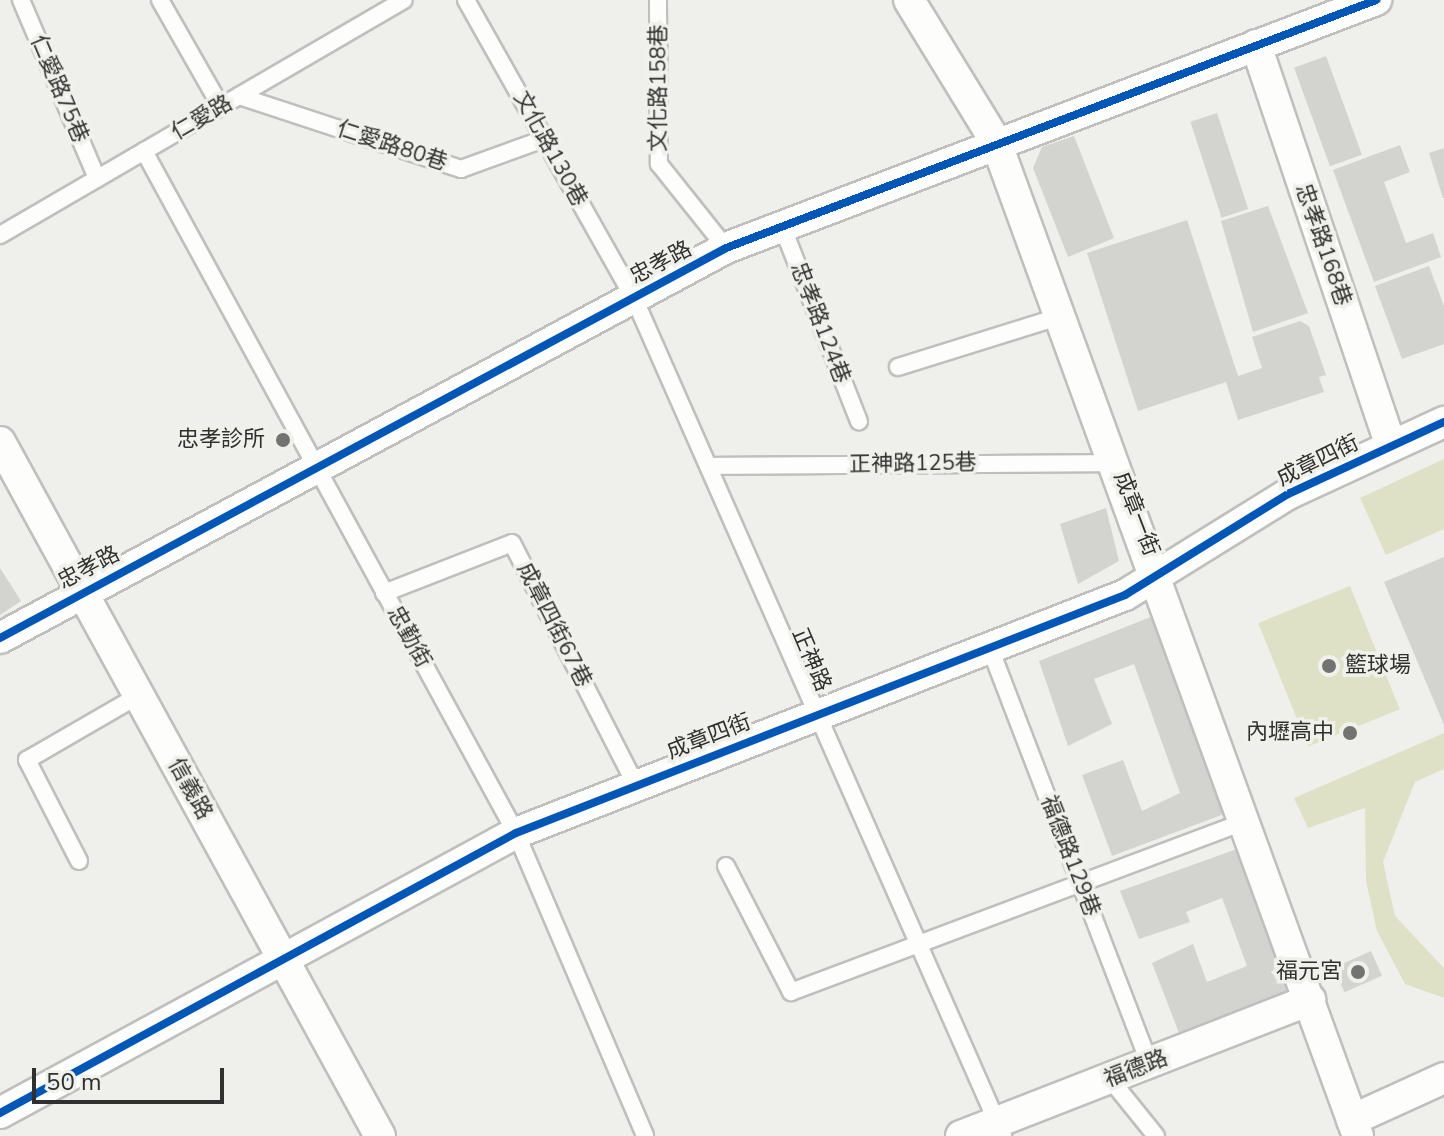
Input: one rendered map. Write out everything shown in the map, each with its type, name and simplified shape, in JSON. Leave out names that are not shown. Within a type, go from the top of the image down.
[{"type":"street","name":"成章一街","points":[[909,0],[996,142],[1159,573],[1355,1128]]},
{"type":"street","name":"忠孝路","points":[[0,638],[82,591],[726,248],[996,142],[1376,0]]},
{"type":"street","name":"忠孝路168巷","points":[[1256,45],[1391,446]]},
{"type":"street","name":"成章四街","points":[[0,1114],[282,956],[516,833],[1125,595],[1288,494],[1444,422]]},
{"type":"street","name":"信義路","points":[[0,442],[380,1136]]},
{"type":"street","name":"福德路","points":[[961,1136],[1000,1129],[1110,1079],[1310,1000]]},
{"type":"street","points":[[1355,1128],[1444,1078]]},
{"type":"street","points":[[0,1114],[11,1136]]},
{"type":"lane","name":"仁愛路75巷","points":[[21,0],[97,178]]},
{"type":"lane","points":[[160,0],[221,107]]},
{"type":"lane","name":"仁愛路","points":[[0,235],[403,0]]},
{"type":"lane","name":"文化路130巷","points":[[466,0],[634,298]]},
{"type":"lane","name":"文化路158巷","points":[[658,0],[659,164],[726,248]]},
{"type":"lane","name":"仁愛路80巷","points":[[239,96],[461,169],[544,139]]},
{"type":"lane","name":"忠勤街","points":[[144,151],[516,833],[645,1136]]},
{"type":"lane","name":"忠孝路124巷","points":[[782,226],[859,421]]},
{"type":"lane","name":"正神路","points":[[634,298],[815,715],[919,940],[1000,1129]]},
{"type":"lane","points":[[898,367],[1062,316]]},
{"type":"lane","name":"正神路125巷","points":[[709,466],[1117,463]]},
{"type":"lane","name":"成章四街67巷","points":[[384,593],[512,543],[636,785]]},
{"type":"lane","name":"福德路129巷","points":[[990,648],[1150,1064]]},
{"type":"lane","points":[[79,861],[27,760],[139,695]]},
{"type":"lane","points":[[726,866],[791,992],[919,940],[1246,821]]},
{"type":"lane","points":[[1110,1079],[1156,1136]]},
{"type":"green space","points":[[1444,459],[1444,529],[1386,555],[1360,498]]},
{"type":"green space","name":"籃球場","points":[[1350,586],[1400,709],[1308,746],[1258,623]]},
{"type":"green space","points":[[1444,733],[1444,769],[1415,782],[1383,862],[1395,916],[1444,968],[1444,998],[1405,984],[1377,931],[1366,881],[1365,808],[1308,828],[1294,798]]},
{"type":"building","points":[[1326,56],[1362,155],[1330,166],[1294,68]]},
{"type":"building","points":[[1217,113],[1248,209],[1222,218],[1190,122]]},
{"type":"building","points":[[1074,136],[1114,238],[1068,257],[1033,168],[1042,147]]},
{"type":"building","points":[[1400,145],[1410,172],[1384,182],[1406,243],[1433,233],[1441,257],[1374,282],[1333,170]]},
{"type":"building","points":[[1444,148],[1444,198],[1443,198],[1429,153]]},
{"type":"building","points":[[1268,206],[1308,313],[1253,332],[1221,221]]},
{"type":"building","points":[[1187,220],[1238,376],[1262,368],[1252,337],[1300,321],[1309,326],[1326,375],[1319,377],[1324,392],[1238,420],[1226,382],[1138,411],[1087,253]]},
{"type":"building","points":[[1429,266],[1444,306],[1444,344],[1402,359],[1375,286]]},
{"type":"building","points":[[1106,508],[1119,561],[1078,584],[1060,524]]},
{"type":"building","points":[[1444,557],[1444,725],[1384,582]]},
{"type":"building","points":[[0,568],[21,601],[0,615]]},
{"type":"building","points":[[1161,613],[1235,810],[1112,856],[1082,775],[1123,760],[1142,811],[1180,793],[1134,664],[1094,679],[1112,724],[1068,746],[1039,661]]},
{"type":"building","points":[[1248,845],[1295,988],[1179,1033],[1152,963],[1193,944],[1207,982],[1247,966],[1222,898],[1186,912],[1190,922],[1139,939],[1120,891]]},
{"type":"building","name":"福元宮","points":[[1371,951],[1382,976],[1345,992],[1334,968]]},
{"type":"cycle path","points":[[0,638],[726,248],[1376,0]]},
{"type":"cycle path","points":[[0,1113],[516,833],[1125,595],[1288,494],[1444,422]]},
{"type":"place","name":"忠孝診所","points":[[283,440]]},
{"type":"place","name":"籃球場","points":[[1329,666]]},
{"type":"place","name":"內壢高中","points":[[1350,733]]},
{"type":"place","name":"福元宮","points":[[1358,972]]}]
